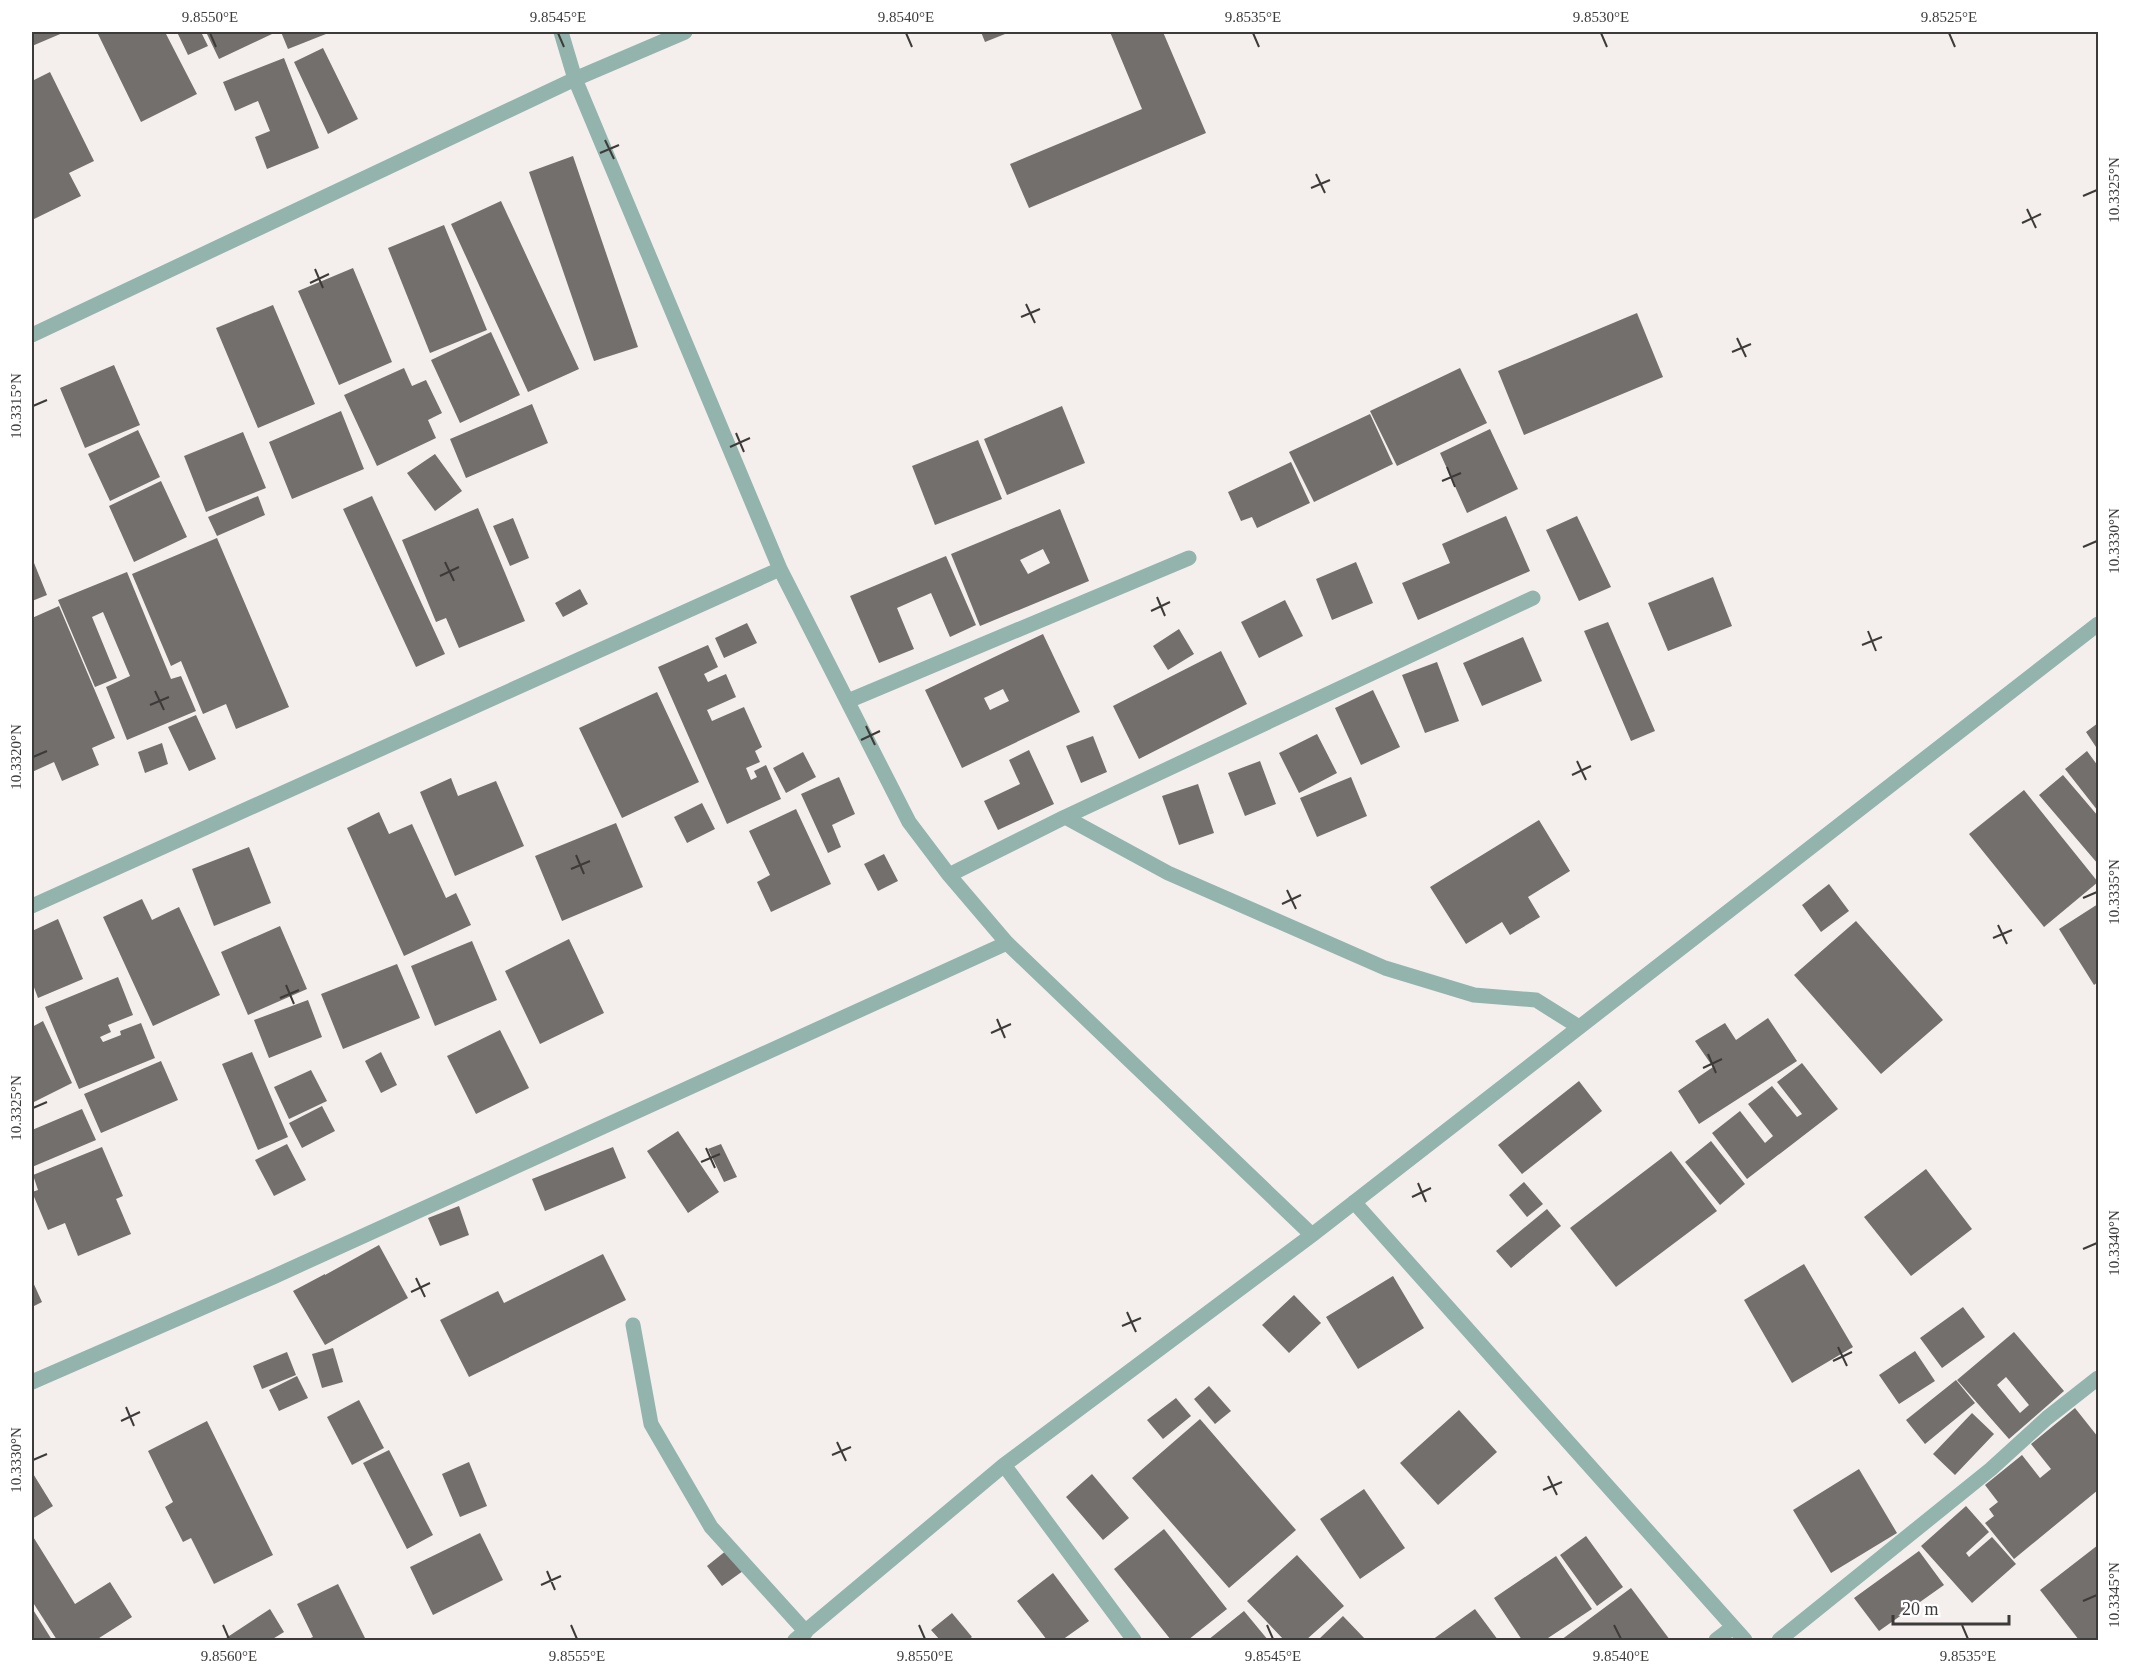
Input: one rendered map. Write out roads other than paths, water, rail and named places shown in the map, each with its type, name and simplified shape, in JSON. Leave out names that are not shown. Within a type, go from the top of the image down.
[{"type":"street","points":[[561,32],[575,79],[780,568],[909,822],[949,875],[1006,943],[1312,1235]]},
{"type":"street","points":[[32,335],[575,79],[685,32]]},
{"type":"street","points":[[848,701],[1189,558]]},
{"type":"street","points":[[32,906],[780,568]]},
{"type":"street","points":[[949,875],[1065,817],[1533,598]]},
{"type":"street","points":[[633,1325],[651,1424],[711,1527],[800,1636],[1004,1465],[1312,1235],[2098,624]]},
{"type":"street","points":[[1065,817],[1168,873],[1385,968],[1474,995],[1536,1000],[1579,1027]]},
{"type":"street","points":[[32,1382],[273,1277],[1006,943]]},
{"type":"street","points":[[1354,1202],[1745,1641]]},
{"type":"street","points":[[1779,1641],[1982,1476],[2047,1418],[2098,1378]]},
{"type":"street","points":[[1004,1465],[1134,1641]]},
{"type":"street","points":[[1716,1641],[1733,1627]]}]
